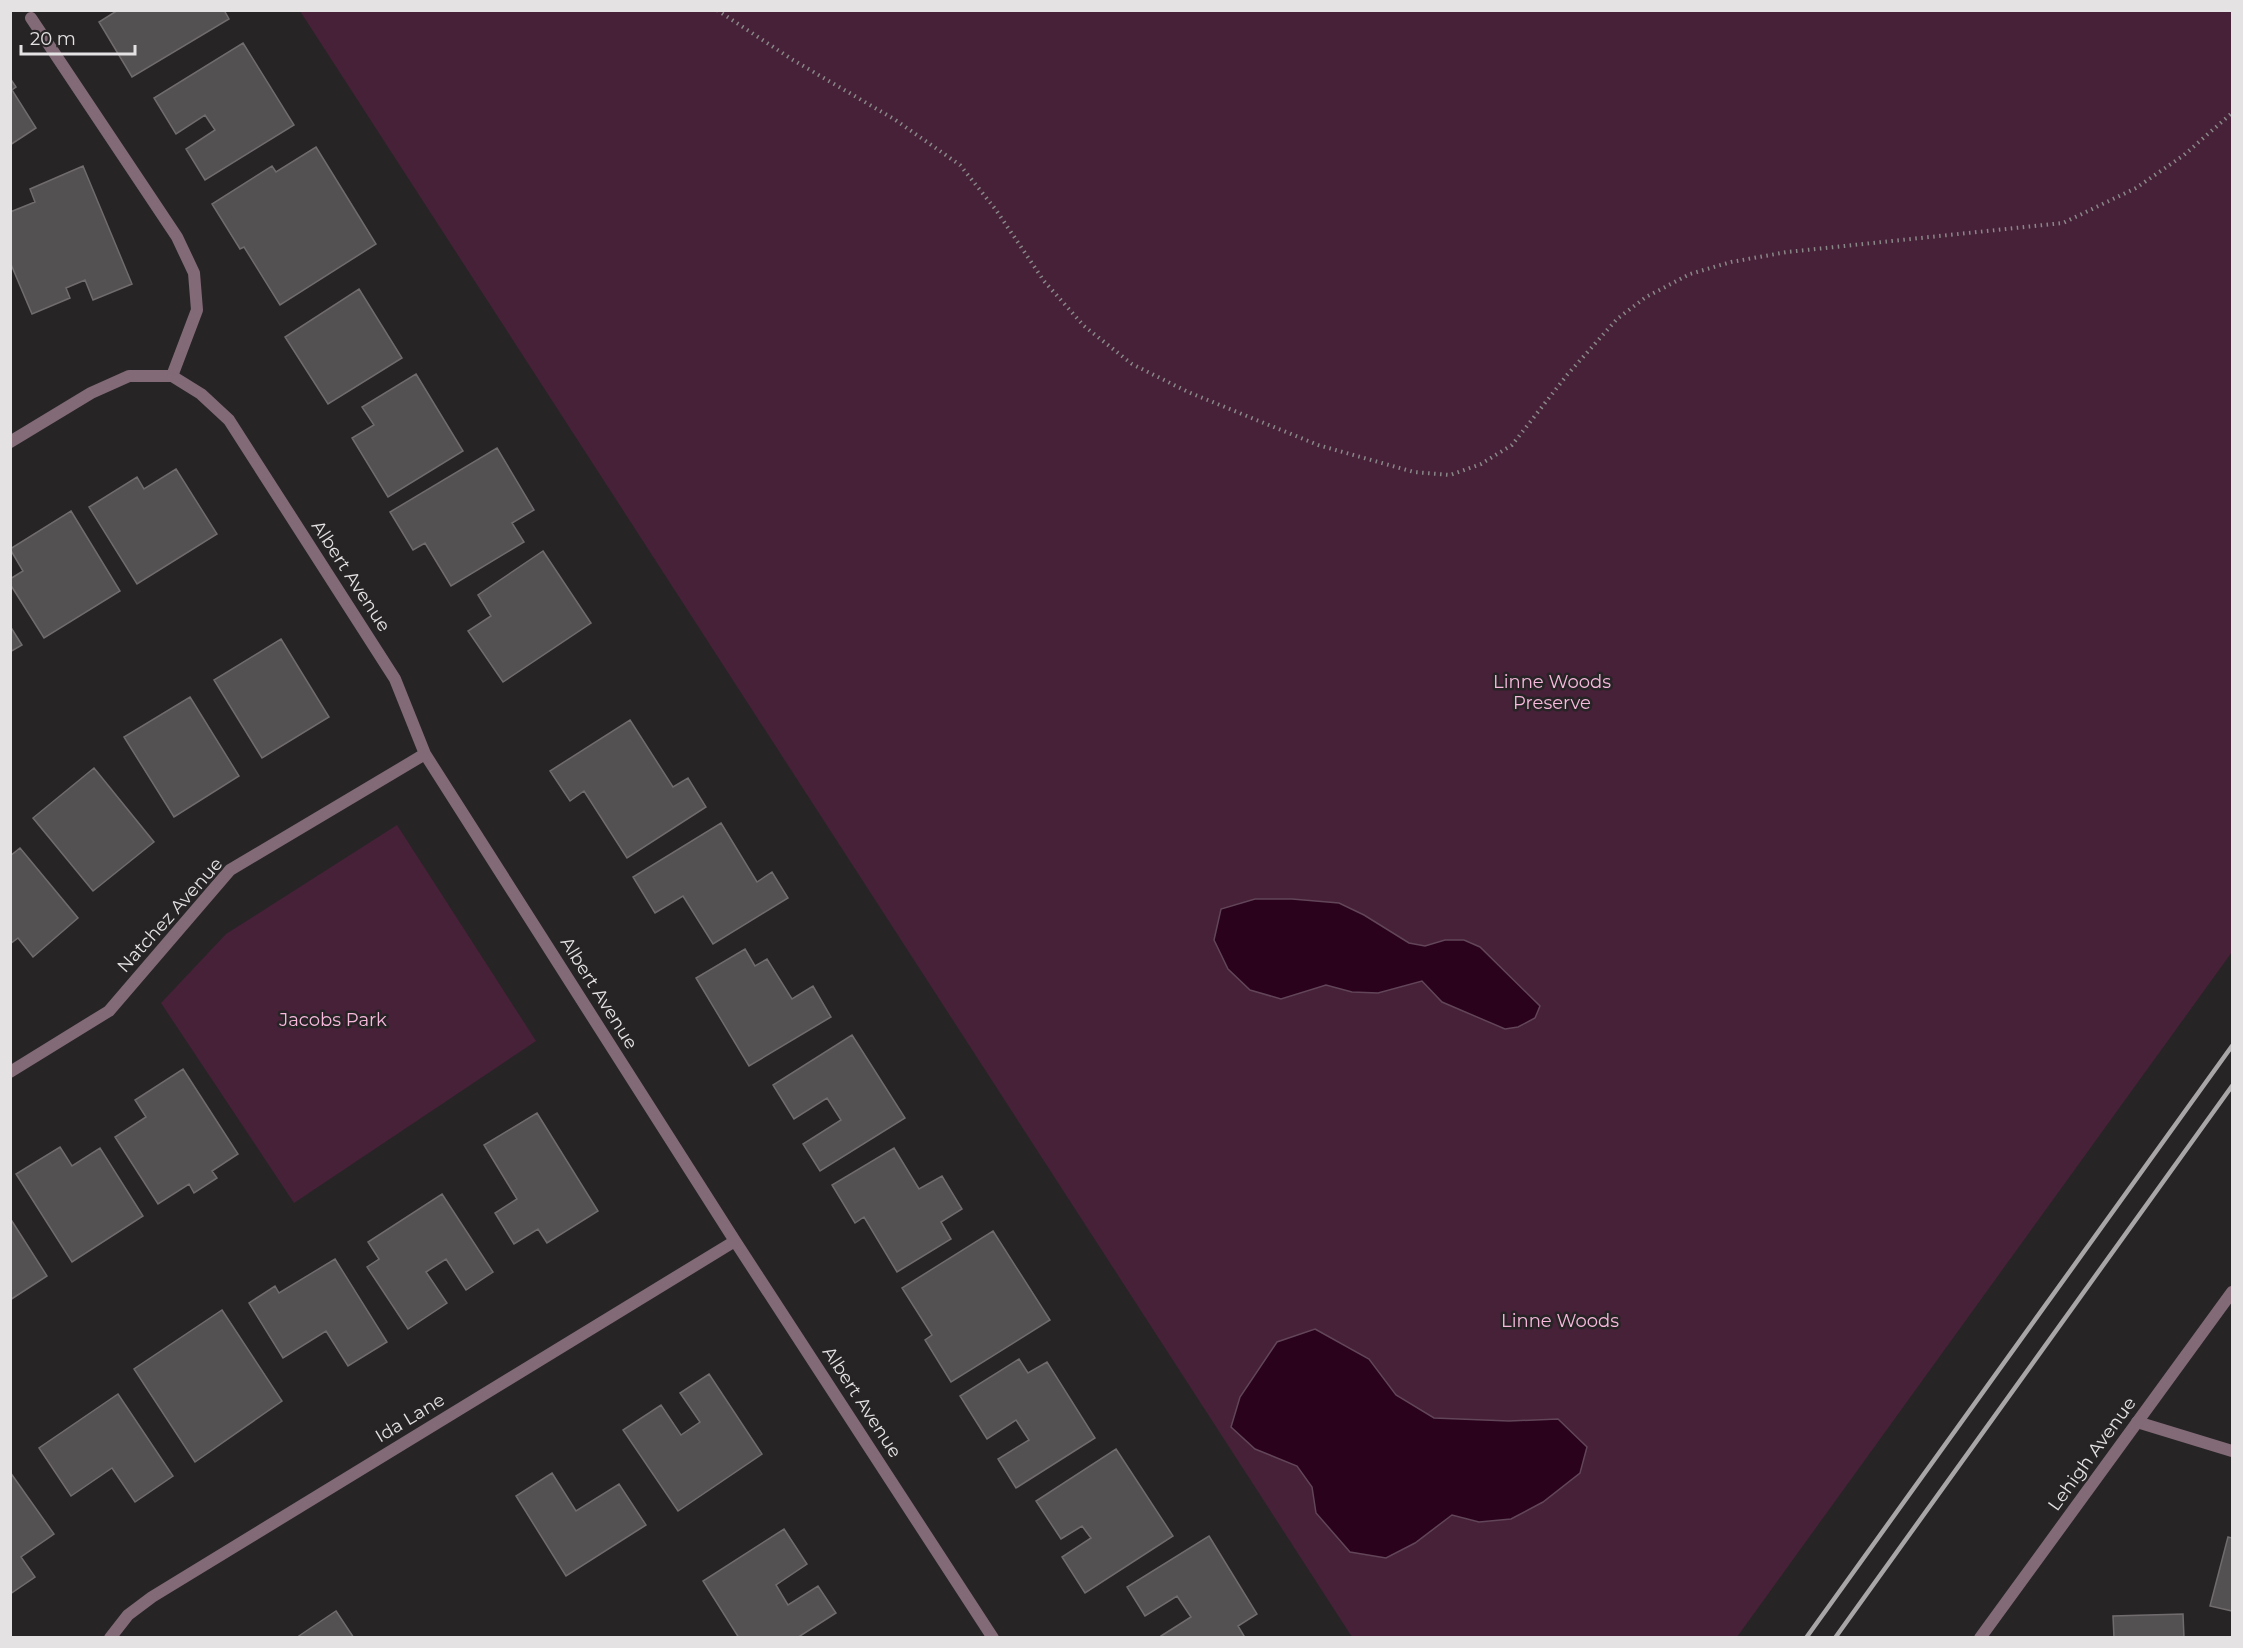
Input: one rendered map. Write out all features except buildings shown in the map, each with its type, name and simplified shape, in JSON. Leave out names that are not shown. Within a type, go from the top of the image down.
[{"type":"street","points":[[10,442],[91,393],[129,376],[172,376],[197,310],[194,273],[177,237],[31,18]]},
{"type":"street","name":"Albert Avenue","points":[[172,376],[201,394],[229,420],[395,679],[425,754],[735,1240],[993,1638]]},
{"type":"street","name":"Natchez Avenue","points":[[10,1072],[109,1011],[230,870],[425,754]]},
{"type":"street","name":"Ida Lane","points":[[110,1636],[128,1615],[152,1597],[735,1240]]},
{"type":"street","name":"Lehigh Avenue","points":[[1980,1638],[2232,1292]]},
{"type":"street","points":[[2137,1422],[2232,1451]]},
{"type":"path","points":[[717,10],[793,60],[894,119],[960,165],[996,210],[1044,281],[1084,326],[1132,364],[1188,392],[1318,445],[1414,472],[1450,475],[1481,464],[1512,445],[1567,375],[1617,319],[1646,297],[1690,274],[1731,262],[1787,252],[2063,223],[2136,188],[2184,155],[2232,113]]},
{"type":"green space","name":"Linne Woods Preserve","points":[[300,11],[2232,11],[2232,952],[1737,1637],[1352,1637]]},
{"type":"green space","name":"Jacobs Park","points":[[397,825],[536,1041],[294,1203],[161,1003],[226,934]]},
{"type":"shaded area","points":[[1255,899],[1339,903],[1364,915],[1409,943],[1425,946],[1445,940],[1464,940],[1480,947],[1540,1006],[1535,1018],[1518,1027],[1505,1029],[1442,1002],[1422,981],[1378,993],[1352,992],[1326,985],[1281,999],[1250,990],[1228,969],[1214,940],[1221,909]]},
{"type":"shaded area","points":[[1315,1329],[1369,1359],[1396,1395],[1434,1418],[1509,1421],[1558,1419],[1587,1447],[1580,1473],[1543,1502],[1511,1519],[1479,1522],[1452,1515],[1415,1543],[1386,1558],[1350,1552],[1316,1513],[1312,1487],[1297,1466],[1255,1449],[1231,1427],[1240,1397],[1277,1342]]},
{"type":"railway","points":[[1806,1638],[2232,1046]]},
{"type":"railway","points":[[1835,1638],[2232,1086]]},
{"type":"park label","name":"Linne Woods","points":[[1560,1321]]}]
